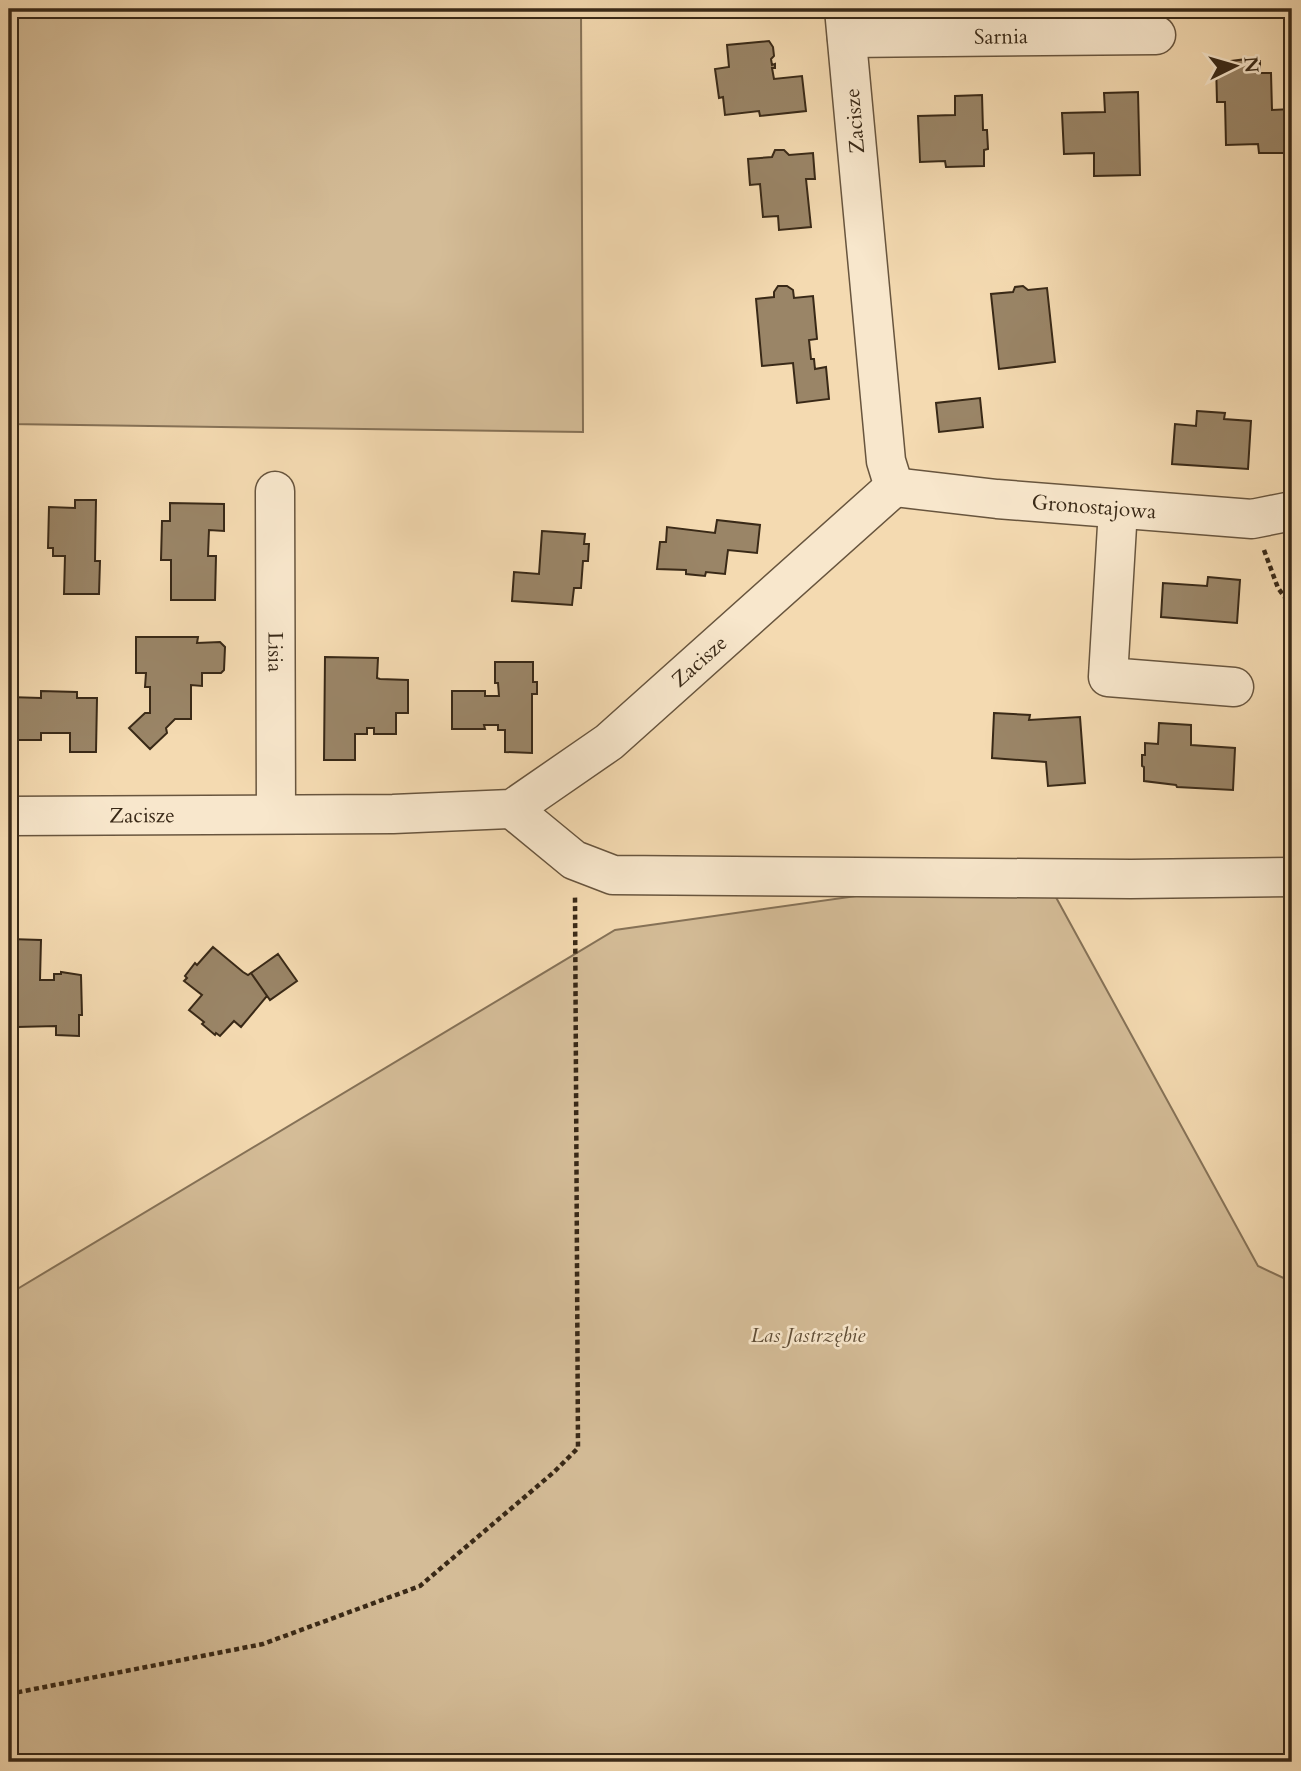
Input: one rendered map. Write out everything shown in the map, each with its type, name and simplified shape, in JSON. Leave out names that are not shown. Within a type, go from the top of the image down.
[{"type":"street","name":"Sarnia","points":[[846,24],[1156,36]]},
{"type":"street","name":"Zacisze","points":[[9,816],[393,814],[512,809],[609,742],[894,487],[886,461],[846,24]]},
{"type":"street","name":"Gronostajowa","points":[[894,487],[997,499],[1252,519],[1292,511]]},
{"type":"street","name":"Lisia","points":[[275,491],[276,814]]},
{"type":"street","points":[[1118,509],[1108,677],[1234,687]]},
{"type":"street","points":[[512,809],[574,860],[613,875],[1131,879],[1292,877]]},
{"type":"path","points":[[1252,519],[1278,588],[1292,607]]},
{"type":"path","points":[[9,1694],[263,1644],[420,1586],[554,1472],[578,1448],[574,860]]},
{"type":"green space","points":[[9,9],[581,10],[583,432],[9,424]]},
{"type":"green space","name":"Las Jastrzębie","points":[[1041,870],[1258,1266],[1292,1282],[1292,1762],[9,1762],[9,1294],[615,930]]},
{"type":"building","points":[[769,41],[773,47],[774,56],[771,59],[772,65],[775,64],[775,68],[772,68],[774,79],[802,76],[806,111],[760,116],[759,111],[725,115],[723,97],[719,98],[715,69],[729,67],[727,45]]},
{"type":"building","points":[[1247,59],[1247,62],[1260,61],[1260,73],[1271,73],[1272,110],[1292,109],[1292,153],[1259,153],[1258,144],[1226,145],[1225,102],[1217,102],[1216,63]]},
{"type":"building","points":[[1138,92],[1140,175],[1094,176],[1094,153],[1064,154],[1062,113],[1105,112],[1104,93]]},
{"type":"building","points":[[982,95],[983,130],[987,130],[988,149],[984,150],[984,166],[946,167],[945,161],[920,162],[918,116],[955,115],[955,96]]},
{"type":"building","points":[[775,150],[784,150],[789,155],[813,153],[815,179],[806,179],[811,227],[779,230],[778,216],[763,217],[760,184],[750,185],[748,159],[772,157]]},
{"type":"building","points":[[778,286],[787,286],[793,290],[794,298],[813,296],[817,339],[809,340],[811,359],[814,359],[815,369],[826,367],[829,399],[797,403],[793,363],[762,366],[756,299],[774,297]]},
{"type":"building","points":[[1023,286],[1028,290],[1047,288],[1055,362],[999,369],[991,294],[1013,292],[1015,287]]},
{"type":"building","points":[[980,398],[983,427],[939,432],[936,403]]},
{"type":"building","points":[[1197,411],[1225,413],[1224,419],[1251,421],[1248,469],[1172,464],[1175,424],[1196,426]]},
{"type":"building","points":[[75,500],[96,500],[95,561],[100,561],[99,594],[64,594],[65,556],[53,556],[53,548],[48,548],[49,507],[75,508]]},
{"type":"building","points":[[170,503],[224,504],[224,531],[209,530],[208,556],[216,556],[215,600],[171,600],[171,560],[161,560],[162,521],[170,521]]},
{"type":"building","points":[[717,520],[760,525],[757,553],[728,550],[725,574],[706,572],[705,576],[686,574],[686,570],[657,569],[660,542],[666,542],[667,527],[715,533]]},
{"type":"building","points":[[542,531],[585,534],[584,544],[589,544],[588,561],[583,561],[581,588],[574,588],[572,605],[512,601],[514,572],[539,574]]},
{"type":"building","points":[[1208,577],[1240,580],[1237,623],[1161,617],[1163,583],[1207,586]]},
{"type":"building","points":[[136,637],[198,637],[197,643],[220,642],[225,647],[224,670],[221,673],[202,673],[202,686],[191,685],[191,719],[175,719],[166,728],[167,733],[150,749],[129,728],[145,713],[150,713],[150,687],[145,687],[146,673],[136,673]]},
{"type":"building","points":[[325,657],[378,658],[377,678],[408,680],[408,713],[396,713],[396,734],[374,734],[374,728],[367,728],[367,734],[355,734],[355,760],[324,760]]},
{"type":"building","points":[[495,662],[533,662],[533,682],[537,682],[537,694],[532,694],[532,753],[505,752],[505,730],[498,730],[498,725],[484,725],[485,729],[452,729],[452,691],[485,691],[485,696],[499,696],[498,683],[495,683]]},
{"type":"building","points":[[41,691],[77,692],[77,698],[97,698],[96,752],[70,752],[70,733],[41,733],[41,740],[9,740],[9,697],[41,698]]},
{"type":"building","points":[[994,713],[1030,715],[1029,720],[1080,717],[1085,783],[1048,786],[1046,762],[992,758]]},
{"type":"building","points":[[1159,723],[1191,725],[1191,745],[1235,748],[1233,790],[1177,787],[1144,781],[1142,755],[1145,755],[1145,743],[1158,744]]},
{"type":"building","points":[[10,939],[41,940],[40,980],[54,980],[54,974],[61,972],[81,975],[82,1015],[79,1015],[79,1036],[56,1035],[56,1026],[12,1025]]},
{"type":"building","points":[[213,947],[243,972],[248,975],[251,973],[267,996],[241,1027],[234,1021],[220,1036],[216,1033],[215,1035],[189,1010],[202,995],[184,981],[195,963],[197,965]]},
{"type":"building","points":[[278,954],[297,981],[270,1000],[251,973]]}]
